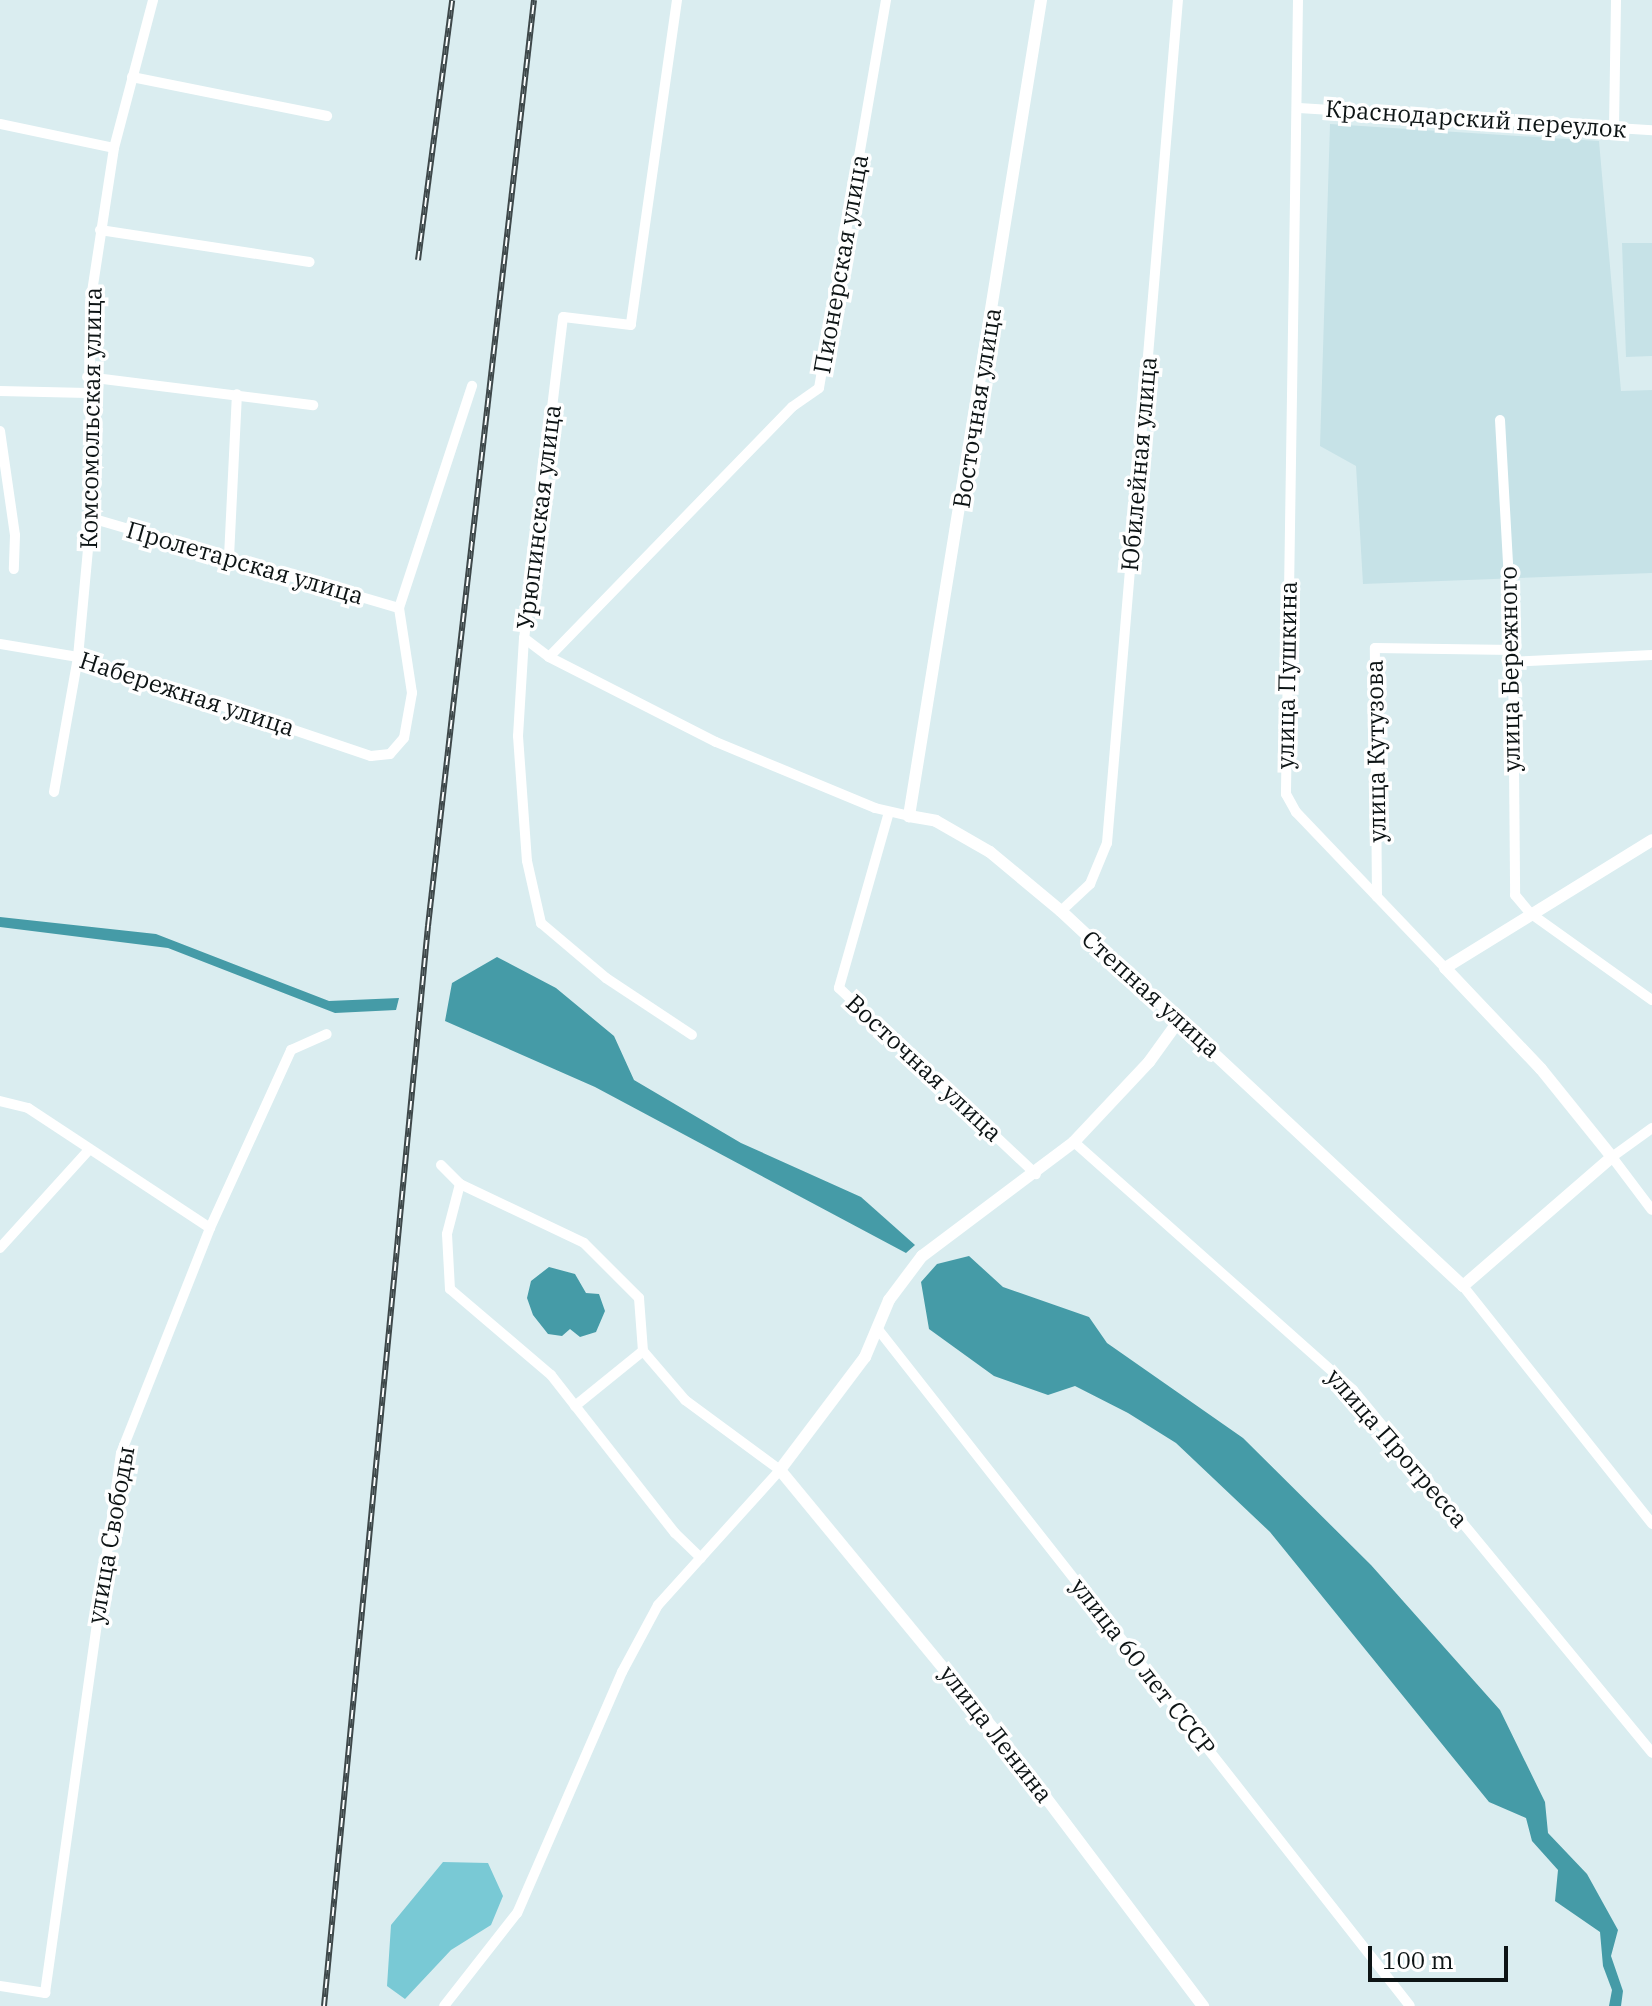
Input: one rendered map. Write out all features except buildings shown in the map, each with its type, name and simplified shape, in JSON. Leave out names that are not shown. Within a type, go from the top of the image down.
[{"type":"street","name":"Комсомольская улица","points":[[54,792],[78,657],[91,518],[87,377],[100,230],[114,148],[153,0]]},
{"type":"street","name":"Урюпинская улица","points":[[677,0],[631,325],[563,317],[524,638],[518,736],[533,907],[541,923],[564,946],[692,1035]]},
{"type":"street","name":"Пионерская улица","points":[[549,657],[792,407],[819,388],[886,0]]},
{"type":"street","name":"Восточная улица","points":[[909,816],[1041,0]]},
{"type":"street","name":"Юбилейная улица","points":[[1061,911],[1090,884],[1107,843],[1178,0]]},
{"type":"street","name":"улица Пушкина","points":[[1298,0],[1299,108],[1286,794],[1296,812],[1541,1069],[1652,1210]]},
{"type":"street","points":[[1614,128],[1616,0]]},
{"type":"street","points":[[132,77],[327,116]]},
{"type":"street","name":"Краснодарский переулок","points":[[1299,108],[1652,130]]},
{"type":"street","points":[[0,124],[114,148]]},
{"type":"street","points":[[100,230],[310,262]]},
{"type":"street","points":[[87,377],[313,405]]},
{"type":"street","points":[[399,608],[472,386]]},
{"type":"street","points":[[0,391],[88,393]]},
{"type":"street","points":[[229,557],[237,394]]},
{"type":"street","name":"улица Бережного","points":[[1500,420],[1513,650],[1515,895],[1530,913]]},
{"type":"street","points":[[0,431],[15,535],[14,569]]},
{"type":"street","name":"Пролетарская улица","points":[[91,518],[399,608]]},
{"type":"street","name":"Набережная улица","points":[[0,644],[78,657],[371,756],[390,754],[404,738],[412,693],[399,608]]},
{"type":"street","name":"Степная улица","points":[[524,638],[549,657],[716,742],[889,812],[936,821],[990,852],[1061,911],[1180,1019],[1463,1286],[1652,1524]]},
{"type":"street","name":"улица Кутузова","points":[[1377,897],[1375,648],[1513,650]]},
{"type":"street","points":[[1511,662],[1652,655]]},
{"type":"street","name":"Восточная улица","points":[[889,812],[839,988],[1036,1174]]},
{"type":"street","points":[[1445,968],[1652,840]]},
{"type":"street","points":[[1530,913],[1648,986],[1652,1000]]},
{"type":"street","points":[[444,2006],[517,1913],[622,1672],[658,1605],[780,1470],[838,1398],[889,1300],[922,1256],[1036,1174],[1074,1142],[1149,1062],[1180,1019]]},
{"type":"street","name":"улица Свободы","points":[[0,1986],[45,1993],[121,1453],[210,1228],[291,1050],[327,1034]]},
{"type":"street","points":[[0,1101],[28,1108],[88,1151],[210,1228]]},
{"type":"street","points":[[1463,1286],[1612,1157],[1652,1128]]},
{"type":"street","name":"улица Прогресса","points":[[1074,1142],[1353,1390],[1652,1753]]},
{"type":"street","points":[[0,1248],[88,1151]]},
{"type":"street","points":[[441,1165],[460,1184],[584,1243],[639,1298],[643,1351],[575,1406]]},
{"type":"street","points":[[460,1184],[447,1234],[450,1289],[551,1375],[675,1533],[701,1558]]},
{"type":"street","name":"улица 60 лет СССР","points":[[877,1328],[1410,2006]]},
{"type":"street","name":"улица Ленина","points":[[643,1351],[685,1400],[780,1470],[1004,1742],[1203,2006]]},
{"type":"shaded area","points":[[1330,124],[1599,141],[1621,391],[1652,390],[1652,573],[1363,584],[1356,466],[1320,446]]},
{"type":"shaded area","points":[[1622,243],[1652,243],[1652,356],[1626,357]]},
{"type":"shaded area","points":[[0,917],[156,934],[329,1001],[399,998],[396,1010],[335,1013],[168,948],[0,927]]},
{"type":"shaded area","points":[[497,957],[556,988],[614,1036],[634,1080],[741,1143],[861,1197],[915,1245],[906,1253],[595,1087],[445,1021],[452,983]]},
{"type":"shaded area","points":[[969,1256],[1003,1287],[1089,1317],[1107,1343],[1243,1438],[1371,1565],[1500,1710],[1545,1802],[1548,1833],[1587,1874],[1618,1930],[1611,1956],[1623,1991],[1621,2006],[1609,2006],[1612,1990],[1603,1966],[1600,1932],[1555,1901],[1558,1870],[1532,1841],[1526,1818],[1489,1802],[1270,1532],[1176,1443],[1128,1413],[1075,1386],[1048,1395],[994,1376],[929,1329],[921,1282],[937,1264]]},
{"type":"shaded area","points":[[549,1267],[575,1274],[586,1293],[599,1294],[605,1311],[596,1332],[580,1337],[570,1329],[562,1336],[548,1334],[533,1315],[527,1298],[531,1281]]},
{"type":"shaded area","points":[[443,1862],[488,1863],[503,1896],[491,1925],[451,1950],[405,1999],[387,1986],[391,1925]]},
{"type":"railway","points":[[418,260],[452,0]]},
{"type":"railway","points":[[324,2006],[428,926],[534,0]]}]
